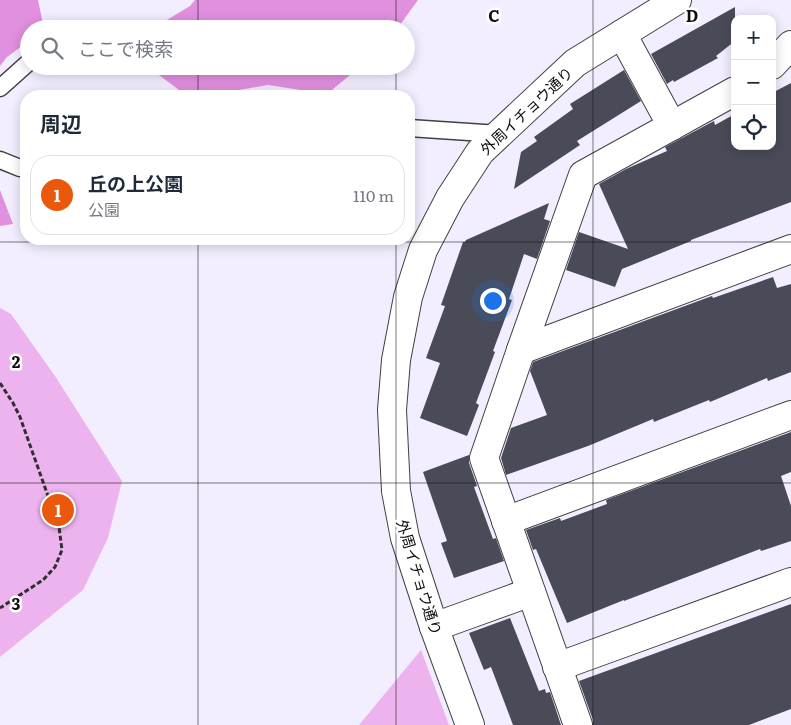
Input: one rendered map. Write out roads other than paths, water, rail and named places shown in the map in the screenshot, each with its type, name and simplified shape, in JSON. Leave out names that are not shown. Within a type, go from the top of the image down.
[{"type":"street","name":"外周イチョウ通り","points":[[470,725],[434,627],[405,538],[396,491],[392,410],[396,360],[408,297],[423,250],[455,190],[480,152],[575,64],[677,0]]},
{"type":"street","points":[[622,34],[672,126]]},
{"type":"street","points":[[776,60],[791,44]]},
{"type":"street","points":[[578,725],[484,458],[582,175],[731,92]]},
{"type":"street","points":[[521,350],[791,249]]},
{"type":"street","points":[[506,522],[791,415]]},
{"type":"street","points":[[557,667],[791,582]]},
{"type":"street","points":[[434,627],[531,592]]},
{"type":"lane","points":[[0,88],[20,70]]},
{"type":"lane","points":[[415,128],[499,134]]},
{"type":"lane","points":[[0,160],[20,168]]},
{"type":"place","name":"丘の上公園","points":[[58,510]]}]
